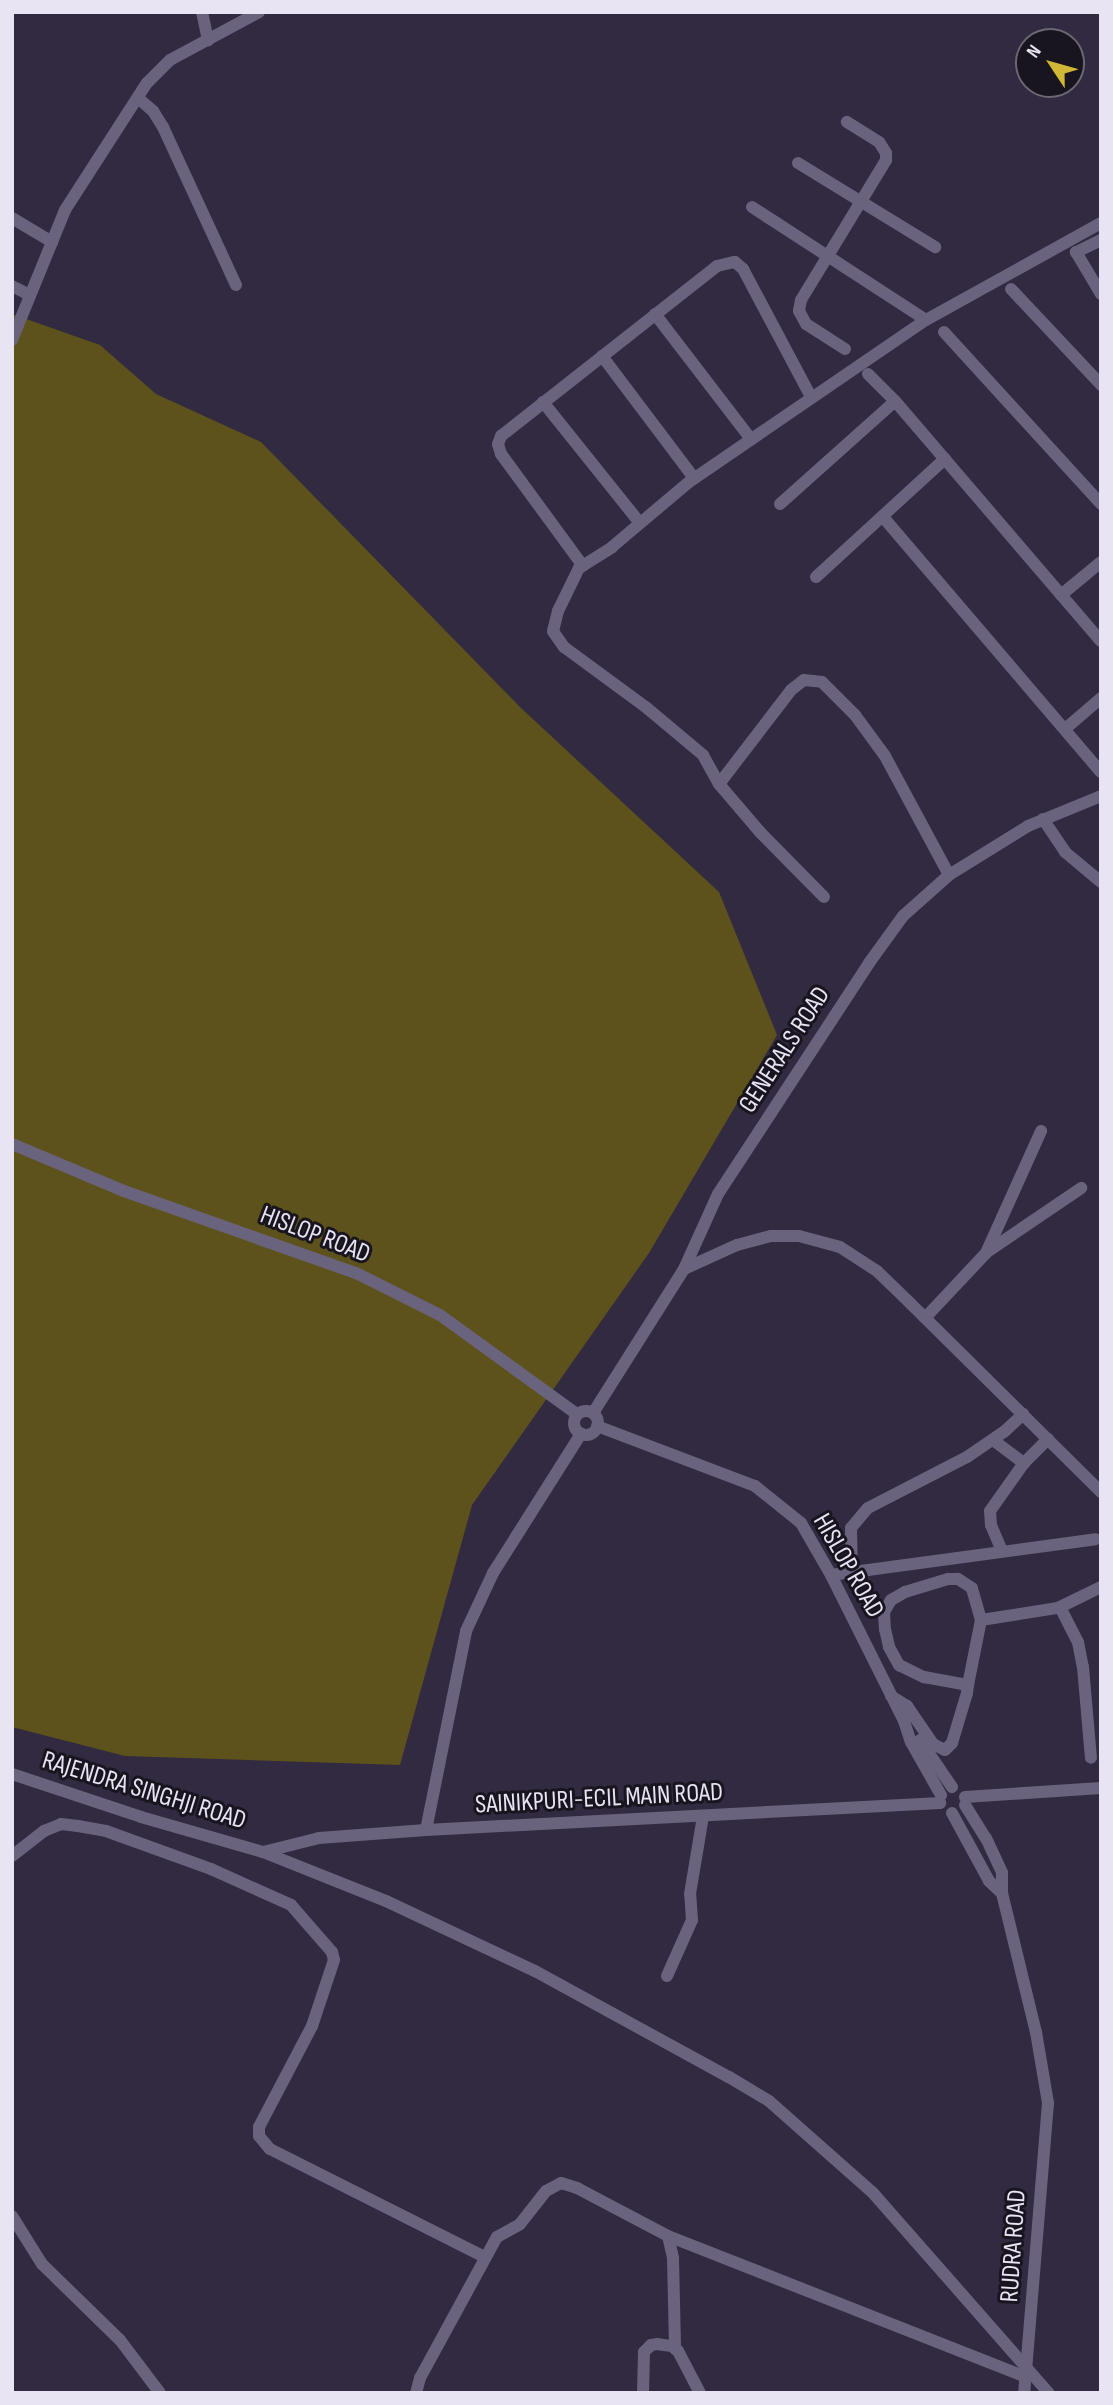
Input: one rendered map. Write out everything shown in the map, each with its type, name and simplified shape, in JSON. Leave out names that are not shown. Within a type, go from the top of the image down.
[{"type":"street","points":[[202,12],[208,40]]},
{"type":"street","points":[[12,340],[76,190],[158,69],[260,12]]},
{"type":"street","points":[[138,98],[153,111],[163,127],[236,285]]},
{"type":"street","points":[[845,349],[806,324],[799,311],[801,300],[886,160],[886,153],[879,142],[847,122]]},
{"type":"street","points":[[798,163],[935,247]]},
{"type":"street","points":[[752,207],[926,320]]},
{"type":"street","points":[[12,218],[52,242]]},
{"type":"street","points":[[824,897],[760,832],[719,784],[703,755],[647,708],[559,642],[553,631],[554,621],[583,566],[694,478],[926,320],[1101,223]]},
{"type":"street","points":[[1099,287],[1076,253],[1101,240]]},
{"type":"street","points":[[583,566],[501,454],[498,444],[509,429],[717,266],[734,262],[743,269],[811,397]]},
{"type":"street","points":[[12,286],[30,295]]},
{"type":"street","points":[[1011,289],[1101,385]]},
{"type":"street","points":[[655,314],[751,439]]},
{"type":"street","points":[[944,332],[1101,504]]},
{"type":"street","points":[[601,356],[694,478]]},
{"type":"street","points":[[868,374],[895,401],[1101,642]]},
{"type":"street","points":[[780,504],[895,401]]},
{"type":"street","points":[[543,402],[640,523]]},
{"type":"street","points":[[816,577],[945,459]]},
{"type":"street","points":[[883,517],[1101,772]]},
{"type":"street","points":[[1061,595],[1101,562]]},
{"type":"street","points":[[719,784],[791,690],[804,680],[822,681],[855,715],[885,756],[949,875]]},
{"type":"street","points":[[1065,729],[1101,698]]},
{"type":"street","name":"GENERALS ROAD","points":[[593,1413],[684,1269],[718,1194],[903,916],[949,875],[1043,819],[1101,796]]},
{"type":"street","points":[[1043,819],[1065,852],[1101,883]]},
{"type":"street","points":[[986,1253],[1041,1131]]},
{"type":"street","name":"HISLOP ROAD","points":[[12,1144],[124,1191],[356,1273],[440,1315],[578,1415]]},
{"type":"street","points":[[925,1318],[986,1253],[1081,1188]]},
{"type":"street","points":[[684,1269],[753,1239],[771,1236],[817,1240],[860,1258],[925,1318],[1101,1492]]},
{"type":"street","points":[[585,1411],[593,1413],[597,1426],[591,1434],[582,1434],[574,1425],[578,1415],[585,1411]]},
{"type":"street","points":[[852,1572],[851,1528],[867,1508],[938,1474],[993,1440],[1023,1414]]},
{"type":"street","name":"HISLOP ROAD","points":[[597,1426],[755,1486],[801,1523],[831,1575],[904,1721],[911,1742],[945,1795]]},
{"type":"street","points":[[426,1830],[466,1631],[494,1573],[582,1434]]},
{"type":"street","points":[[1002,1552],[991,1524],[990,1511],[1024,1463],[1048,1439]]},
{"type":"street","points":[[993,1440],[1024,1463]]},
{"type":"street","points":[[831,1575],[1096,1539]]},
{"type":"street","points":[[891,1696],[908,1706],[933,1744],[944,1750],[952,1743],[968,1685],[981,1620],[972,1588],[958,1579],[934,1581],[891,1600],[884,1612],[895,1662],[924,1677],[968,1685]]},
{"type":"street","points":[[981,1620],[1060,1606],[1101,1587]]},
{"type":"street","points":[[1060,1606],[1077,1642],[1083,1667],[1091,1758]]},
{"type":"street","name":"RAJENDRA SINGHJI ROAD","points":[[12,1774],[141,1817],[263,1852],[386,1901],[535,1971],[769,2101],[873,2193],[1027,2372],[1049,2393]]},
{"type":"street","points":[[965,1801],[1101,1788]]},
{"type":"street","points":[[965,1801],[960,1811],[952,1813],[944,1810],[945,1795],[960,1790],[1002,1873],[1002,1893]]},
{"type":"street","name":"SAINIKPURI-ECIL MAIN ROAD","points":[[263,1852],[319,1838],[703,1816],[945,1795]]},
{"type":"street","points":[[952,1813],[989,1881],[1002,1893]]},
{"type":"street","points":[[667,1976],[692,1920],[690,1894],[703,1816]]},
{"type":"street","points":[[12,1856],[44,1831],[61,1824],[78,1826],[106,1831],[211,1869],[279,1897],[291,1905],[332,1952],[334,1960],[312,2026],[259,2127],[259,2136],[270,2149],[485,2257]]},
{"type":"street","name":"RUDRA ROAD","points":[[1002,1893],[1036,2032],[1048,2103],[1024,2393]]},
{"type":"street","points":[[416,2393],[420,2378],[497,2238],[520,2224],[546,2191],[561,2183],[612,2205],[668,2236],[970,2358],[1027,2372]]},
{"type":"street","points":[[12,2216],[42,2264],[120,2340],[160,2393]]},
{"type":"street","points":[[668,2236],[673,2258],[675,2349],[700,2393]]},
{"type":"street","points":[[643,2393],[645,2349],[657,2344],[675,2349]]},
{"type":"shaded area","points":[[12,314],[100,345],[156,394],[261,442],[521,708],[719,892],[777,1035],[649,1253],[472,1505],[400,1765],[125,1756],[12,1727]]}]
